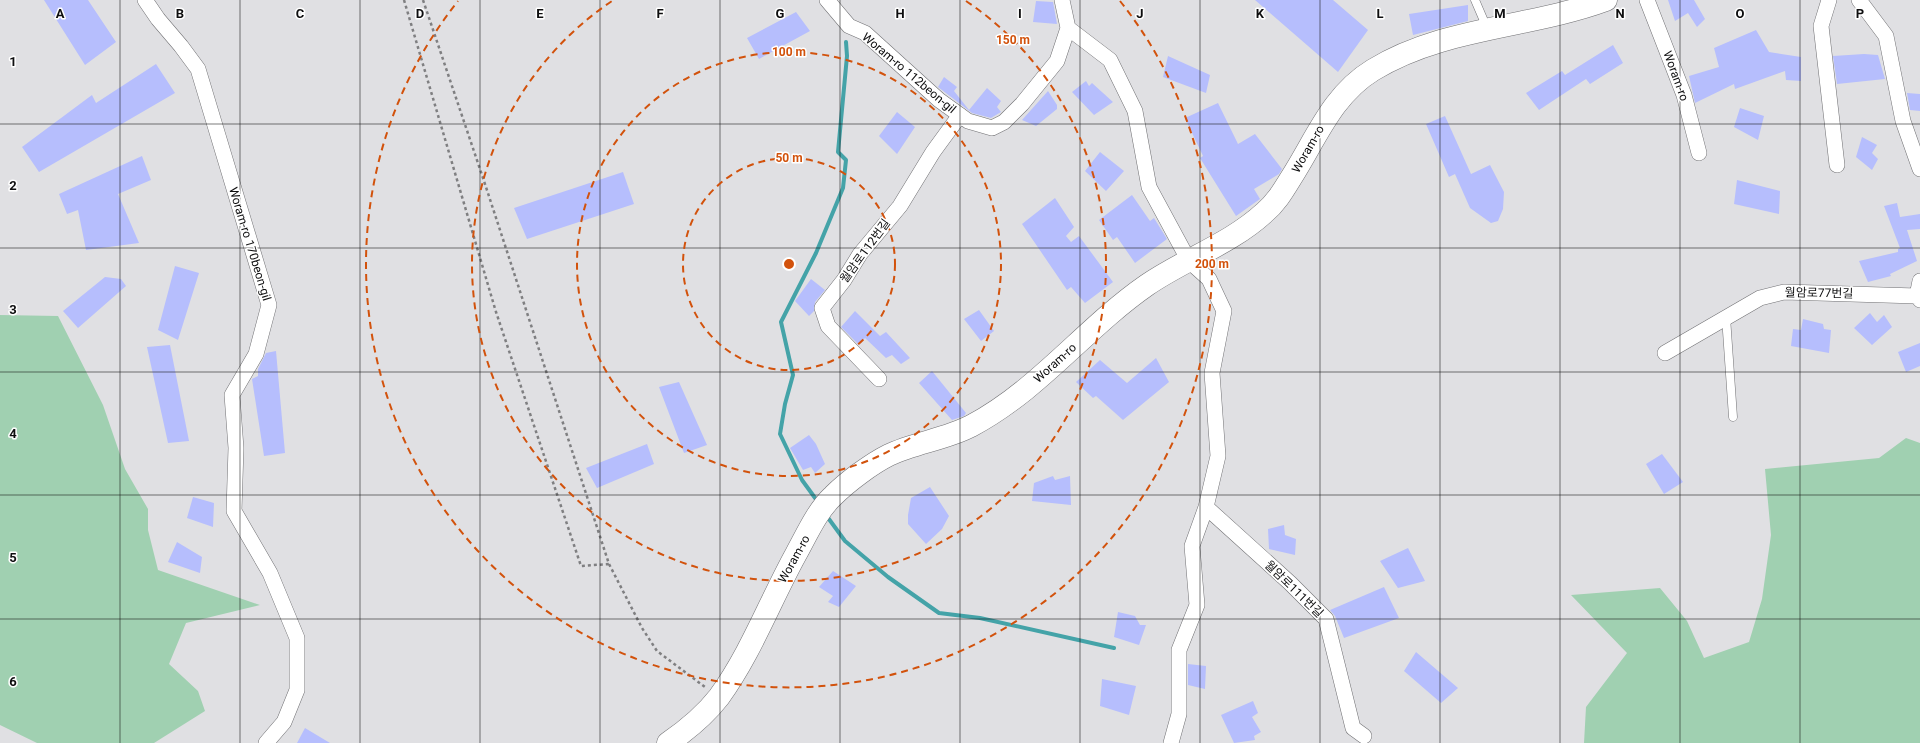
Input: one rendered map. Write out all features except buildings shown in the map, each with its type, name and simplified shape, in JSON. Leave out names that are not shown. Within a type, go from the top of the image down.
[{"type":"street","name":"Woram-ro 170beon-gil","points":[[144,0],[198,69],[269,305],[256,354],[232,395],[236,448],[234,511],[270,573],[296,638],[297,690],[284,722],[266,743]]},
{"type":"street","name":"Woram-ro 112beon-gil","points":[[827,0],[849,26],[865,33],[939,100],[968,121],[992,128],[1004,122],[1022,104],[1057,61],[1068,28]]},
{"type":"street","points":[[1062,0],[1068,28],[1110,60],[1135,111],[1149,187],[1189,261],[1209,279],[1224,311],[1212,373],[1218,456],[1206,507],[1192,546],[1197,605],[1179,650],[1179,714],[1171,743]]},
{"type":"street","name":"Woram-ro","points":[[668,743],[705,714],[719,697],[736,669],[781,580],[822,510],[833,496],[890,454],[956,433],[971,426],[1000,408],[1038,380],[1108,314],[1148,285],[1251,223],[1266,212],[1279,197],[1337,102],[1354,82],[1393,58],[1418,48],[1488,30],[1558,16],[1606,0]]},
{"type":"street","name":"Woram-ro","points":[[1647,0],[1684,95],[1699,153]]},
{"type":"street","points":[[1829,0],[1821,26],[1837,165]]},
{"type":"street","points":[[1859,0],[1886,36],[1903,121],[1920,169]]},
{"type":"street","name":"월암로112번길","points":[[879,379],[828,326],[822,308],[844,280],[860,254],[900,206],[933,152],[960,115]]},
{"type":"street","name":"월암로77번길","points":[[1665,353],[1760,298],[1784,292],[1919,292]]},
{"type":"street","name":"월암로111번길","points":[[1206,507],[1290,583],[1326,619],[1353,728],[1364,736]]},
{"type":"lane","points":[[1475,0],[1488,30]]},
{"type":"lane","points":[[1726,317],[1733,417]]},
{"type":"path","points":[[404,0],[496,312],[581,566],[609,564]]},
{"type":"path","points":[[423,0],[484,181],[609,564],[642,628],[656,651],[719,697]]},
{"type":"green space","points":[[0,315],[58,316],[103,405],[125,469],[148,509],[148,530],[158,570],[260,605],[186,623],[169,664],[198,691],[205,711],[154,743],[37,743],[0,725]]},
{"type":"green space","points":[[1906,438],[1920,443],[1920,743],[1584,743],[1586,707],[1627,653],[1571,595],[1660,588],[1687,621],[1704,658],[1749,642],[1762,599],[1771,535],[1765,469],[1879,458]]},
{"type":"waterway","points":[[818,502],[802,480],[780,434],[785,404],[793,375],[781,322],[816,253],[843,188],[846,160],[838,152],[847,56],[846,42]]},
{"type":"waterway","points":[[826,515],[845,541],[888,577],[939,613],[980,618],[1114,648]]}]
